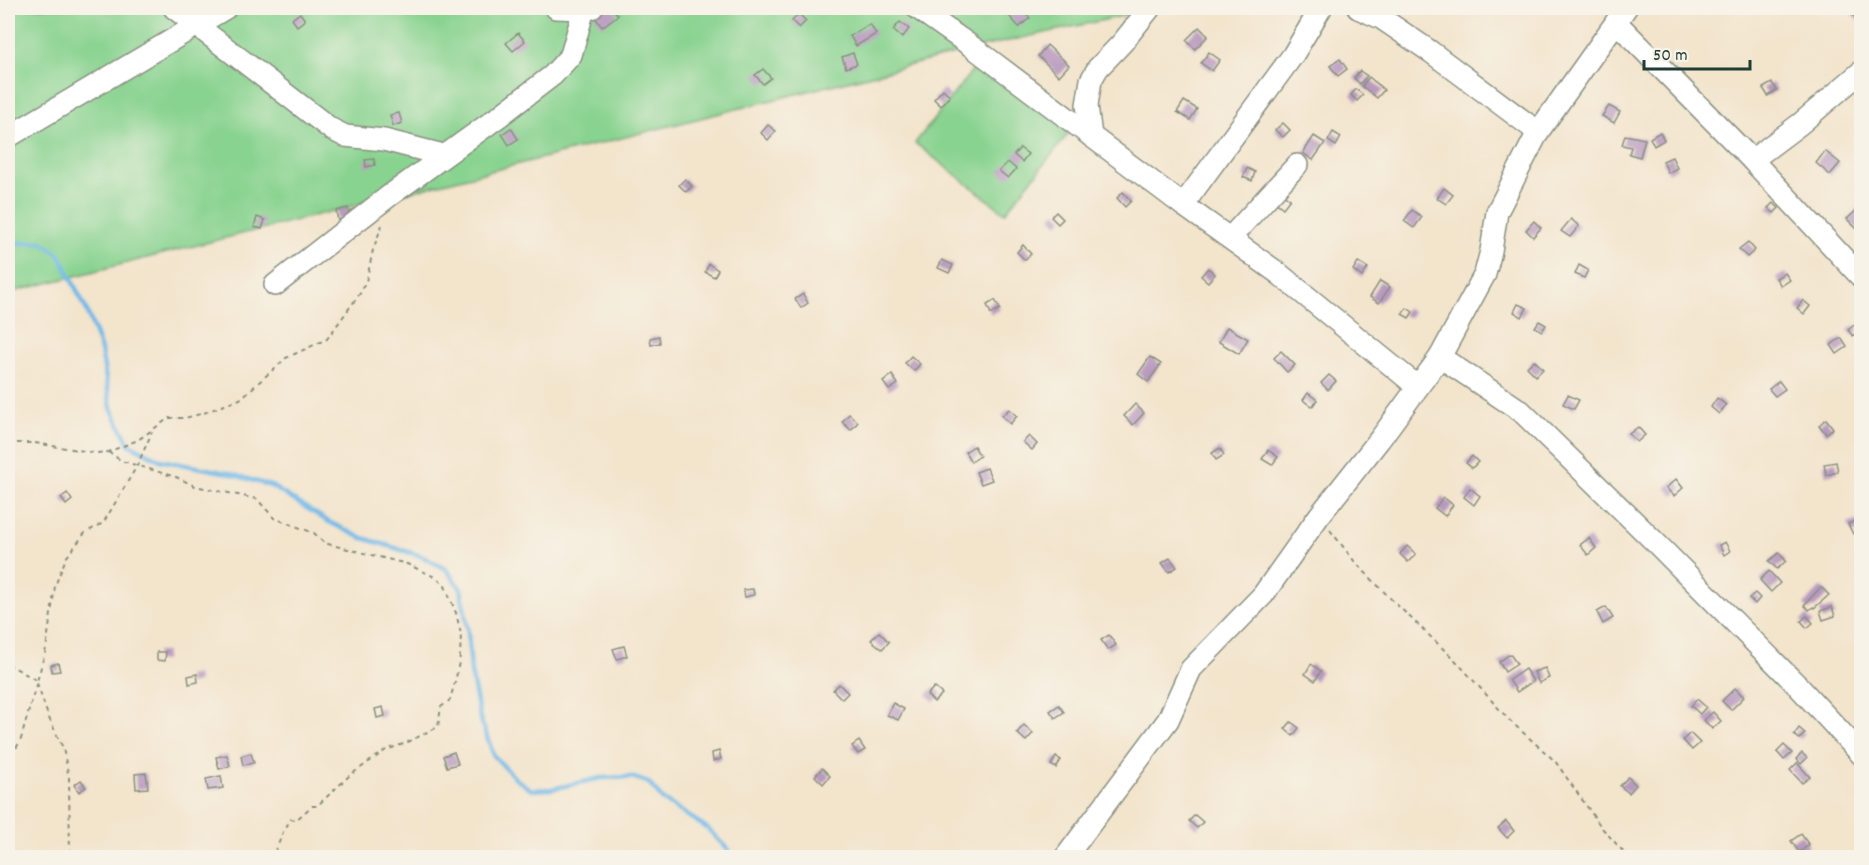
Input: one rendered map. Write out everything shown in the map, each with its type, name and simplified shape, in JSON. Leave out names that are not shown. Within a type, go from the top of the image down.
[{"type":"street","points":[[174,8],[331,129],[345,136],[384,140],[443,155]]},
{"type":"street","points":[[8,137],[226,8]]},
{"type":"street","points":[[275,285],[443,155],[553,75],[571,55],[588,8],[556,8]]},
{"type":"street","points":[[917,8],[1278,273],[1418,387]]},
{"type":"street","points":[[1090,136],[1088,105],[1091,81],[1098,68],[1150,8]]},
{"type":"street","points":[[1183,205],[1293,55],[1321,8]]},
{"type":"street","points":[[1358,8],[1381,18],[1422,46],[1538,132]]},
{"type":"street","points":[[1065,858],[1168,720],[1191,669],[1263,595],[1319,516],[1380,440],[1440,357],[1485,274],[1497,212],[1538,132],[1621,15],[1862,278]]},
{"type":"street","points":[[1752,160],[1800,124],[1862,71]]},
{"type":"street","points":[[1230,238],[1297,165]]},
{"type":"street","points":[[1440,357],[1521,411],[1672,559],[1862,755]]},
{"type":"path","points":[[8,443],[35,442],[96,453],[108,452],[152,432],[169,418],[185,418],[204,413],[240,399],[286,358],[327,339],[361,292],[389,196]]},
{"type":"path","points":[[8,764],[21,739],[46,649],[55,586],[66,558],[85,533],[103,523],[137,466],[152,432]]},
{"type":"path","points":[[108,452],[122,461],[176,477],[195,486],[257,499],[274,518],[314,533],[324,543],[407,564],[437,578],[445,586],[461,634],[460,656],[450,700],[441,707],[438,727],[386,750],[350,776],[317,806],[312,806],[296,820],[291,819],[283,832],[273,858]]},
{"type":"path","points":[[1319,516],[1355,562],[1456,661],[1509,720],[1555,761],[1602,828],[1629,858]]},
{"type":"path","points":[[8,664],[36,680],[48,716],[63,748],[69,778],[70,858]]},
{"type":"green space","points":[[8,8],[1159,8],[990,45],[8,293]]},
{"type":"green space","points":[[982,58],[1072,129],[1005,213],[915,143]]},
{"type":"building","points":[[605,8],[612,8],[618,15],[602,27],[594,16]]},
{"type":"building","points":[[1021,8],[1030,18],[1019,27],[1003,9]]},
{"type":"building","points":[[1857,8],[1862,8],[1862,18],[1858,21],[1851,13]]},
{"type":"building","points":[[300,13],[305,20],[297,26],[292,19]]},
{"type":"building","points":[[799,14],[806,21],[799,28],[792,21]]},
{"type":"building","points":[[900,22],[909,29],[902,38],[893,30]]},
{"type":"building","points":[[870,24],[876,34],[856,46],[850,36]]},
{"type":"building","points":[[1199,27],[1208,36],[1195,49],[1186,40]]},
{"type":"building","points":[[518,33],[525,41],[513,51],[506,43]]},
{"type":"building","points":[[1047,45],[1069,65],[1059,76],[1038,56]]},
{"type":"building","points":[[1209,52],[1220,60],[1212,71],[1201,63]]},
{"type":"building","points":[[853,53],[857,64],[846,68],[842,57]]},
{"type":"building","points":[[1340,59],[1347,69],[1338,76],[1330,66]]},
{"type":"building","points":[[763,69],[771,78],[763,84],[755,75]]},
{"type":"building","points":[[1360,71],[1367,76],[1360,84],[1354,78]]},
{"type":"building","points":[[1369,77],[1384,90],[1377,98],[1362,86]]},
{"type":"building","points":[[1772,83],[1777,90],[1768,96],[1763,88]]},
{"type":"building","points":[[943,89],[950,96],[941,106],[934,99]]},
{"type":"building","points":[[1356,89],[1363,95],[1357,101],[1351,95]]},
{"type":"building","points":[[1184,101],[1197,109],[1190,120],[1177,112]]},
{"type":"building","points":[[1609,106],[1620,112],[1614,123],[1602,116]]},
{"type":"building","points":[[399,113],[402,123],[393,126],[390,115]]},
{"type":"building","points":[[1283,123],[1290,130],[1283,137],[1275,130]]},
{"type":"building","points":[[768,125],[776,131],[768,140],[761,133]]},
{"type":"building","points":[[511,128],[518,139],[509,145],[502,134]]},
{"type":"building","points":[[1333,132],[1341,137],[1336,146],[1328,141]]},
{"type":"building","points":[[1660,132],[1664,140],[1654,146],[1650,138]]},
{"type":"building","points":[[1625,135],[1645,139],[1640,157],[1629,154],[1631,147],[1622,145]]},
{"type":"building","points":[[1314,136],[1325,143],[1313,160],[1303,153]]},
{"type":"building","points":[[1020,148],[1028,154],[1022,162],[1014,155]]},
{"type":"building","points":[[1825,151],[1840,163],[1830,175],[1816,163]]},
{"type":"building","points":[[1672,157],[1677,168],[1668,173],[1663,161]]},
{"type":"building","points":[[374,159],[375,165],[366,167],[365,160]]},
{"type":"building","points":[[1008,162],[1016,169],[1008,178],[999,171]]},
{"type":"building","points":[[1247,168],[1255,172],[1252,181],[1243,177]]},
{"type":"building","points":[[685,179],[692,186],[686,192],[679,185]]},
{"type":"building","points":[[1444,188],[1453,195],[1446,204],[1437,198]]},
{"type":"building","points":[[1123,192],[1131,201],[1125,207],[1117,198]]},
{"type":"building","points":[[1280,192],[1290,199],[1283,208],[1274,201]]},
{"type":"building","points":[[1773,203],[1779,208],[1774,213],[1768,208]]},
{"type":"building","points":[[348,208],[350,217],[338,220],[336,211]]},
{"type":"building","points":[[1859,208],[1862,211],[1862,224],[1857,229],[1847,219]]},
{"type":"building","points":[[1412,210],[1422,217],[1414,228],[1404,221]]},
{"type":"building","points":[[1056,212],[1063,219],[1058,224],[1051,217]]},
{"type":"building","points":[[257,217],[265,220],[262,229],[254,227]]},
{"type":"building","points":[[1571,219],[1579,226],[1570,237],[1561,231]]},
{"type":"building","points":[[1534,221],[1541,228],[1533,237],[1526,230]]},
{"type":"building","points":[[1748,242],[1755,250],[1747,257],[1739,249]]},
{"type":"building","points":[[1023,245],[1031,254],[1025,260],[1017,252]]},
{"type":"building","points":[[942,260],[953,265],[949,273],[938,268]]},
{"type":"building","points":[[1358,262],[1368,268],[1362,277],[1353,270]]},
{"type":"building","points":[[709,264],[718,270],[714,277],[705,272]]},
{"type":"building","points":[[1579,265],[1588,270],[1584,278],[1575,274]]},
{"type":"building","points":[[1208,268],[1215,274],[1208,282],[1201,276]]},
{"type":"building","points":[[1785,273],[1790,280],[1781,286],[1776,278]]},
{"type":"building","points":[[1380,281],[1390,287],[1379,303],[1370,297]]},
{"type":"building","points":[[803,294],[808,303],[801,308],[795,299]]},
{"type":"building","points":[[995,300],[1000,309],[991,314],[987,305]]},
{"type":"building","points":[[1803,300],[1810,306],[1804,314],[1797,308]]},
{"type":"building","points":[[1518,304],[1527,308],[1522,317],[1514,312]]},
{"type":"building","points":[[1407,308],[1413,312],[1409,318],[1402,314]]},
{"type":"building","points":[[1539,321],[1546,325],[1542,331],[1535,327]]},
{"type":"building","points":[[1854,325],[1859,330],[1853,336],[1848,330]]},
{"type":"building","points":[[1227,327],[1248,339],[1239,354],[1219,342]]},
{"type":"building","points":[[659,336],[660,343],[651,345],[650,338]]},
{"type":"building","points":[[1841,338],[1847,347],[1837,354],[1831,345]]},
{"type":"building","points":[[1281,351],[1295,365],[1287,372],[1274,358]]},
{"type":"building","points":[[911,356],[920,364],[914,371],[905,363]]},
{"type":"building","points":[[1150,357],[1161,364],[1148,382],[1138,374]]},
{"type":"building","points":[[1534,360],[1543,369],[1536,376],[1527,367]]},
{"type":"building","points":[[892,375],[898,384],[889,390],[883,382]]},
{"type":"building","points":[[1329,375],[1336,381],[1328,390],[1321,383]]},
{"type":"building","points":[[1779,381],[1785,389],[1775,396],[1769,389]]},
{"type":"building","points":[[1308,393],[1317,400],[1312,407],[1303,400]]},
{"type":"building","points":[[1568,395],[1579,400],[1574,409],[1563,404]]},
{"type":"building","points":[[1717,398],[1726,405],[1719,414],[1711,407]]},
{"type":"building","points":[[1135,404],[1144,413],[1133,425],[1124,416]]},
{"type":"building","points":[[1009,409],[1017,416],[1010,424],[1002,416]]},
{"type":"building","points":[[849,414],[858,422],[851,430],[842,422]]},
{"type":"building","points":[[1826,419],[1833,428],[1826,434],[1819,425]]},
{"type":"building","points":[[1638,427],[1645,435],[1637,442],[1629,434]]},
{"type":"building","points":[[1029,436],[1037,444],[1032,450],[1023,442]]},
{"type":"building","points":[[974,446],[980,456],[971,462],[965,452]]},
{"type":"building","points":[[1220,448],[1224,455],[1216,460],[1212,453]]},
{"type":"building","points":[[1268,450],[1278,457],[1272,465],[1262,459]]},
{"type":"building","points":[[1472,456],[1478,462],[1472,468],[1466,463]]},
{"type":"building","points":[[1836,462],[1838,472],[1826,475],[1824,464]]},
{"type":"building","points":[[987,468],[992,480],[981,484],[976,472]]},
{"type":"building","points":[[1676,479],[1683,488],[1674,496],[1666,488]]},
{"type":"building","points":[[1470,488],[1480,496],[1474,505],[1464,497]]},
{"type":"building","points":[[67,493],[72,500],[66,505],[61,498]]},
{"type":"building","points":[[1443,497],[1453,505],[1445,516],[1435,508]]},
{"type":"building","points":[[1860,519],[1862,530],[1853,534],[1848,524]]},
{"type":"building","points":[[1589,538],[1596,548],[1588,555],[1580,545]]},
{"type":"building","points":[[1725,542],[1730,551],[1724,555],[1719,545]]},
{"type":"building","points":[[1407,546],[1416,554],[1408,562],[1400,554]]},
{"type":"building","points":[[1779,553],[1786,561],[1777,569],[1769,561]]},
{"type":"building","points":[[1170,558],[1177,567],[1169,572],[1162,563]]},
{"type":"building","points":[[1769,571],[1780,583],[1771,592],[1760,580]]},
{"type":"building","points":[[1821,587],[1829,595],[1809,610],[1804,605]]},
{"type":"building","points":[[753,589],[754,595],[745,597],[743,590]]},
{"type":"building","points":[[1755,593],[1760,598],[1755,604],[1749,598]]},
{"type":"building","points":[[1606,607],[1613,618],[1603,624],[1597,612]]},
{"type":"building","points":[[1832,607],[1835,616],[1823,620],[1820,611]]},
{"type":"building","points":[[1807,616],[1813,623],[1807,628],[1801,621]]},
{"type":"building","points":[[879,632],[889,642],[882,649],[871,640]]},
{"type":"building","points":[[1109,635],[1116,645],[1108,650],[1101,640]]},
{"type":"building","points":[[624,646],[627,656],[617,659],[613,649]]},
{"type":"building","points":[[157,652],[166,652],[165,661],[157,660]]},
{"type":"building","points":[[1510,654],[1517,664],[1505,672],[1499,662]]},
{"type":"building","points":[[58,663],[60,671],[52,672],[51,665]]},
{"type":"building","points":[[1311,664],[1321,671],[1315,681],[1305,674]]},
{"type":"building","points":[[1545,668],[1549,678],[1539,683],[1534,672]]},
{"type":"building","points":[[1525,669],[1533,681],[1517,692],[1509,680]]},
{"type":"building","points":[[197,674],[198,682],[189,684],[188,676]]},
{"type":"building","points":[[839,684],[848,693],[842,699],[833,690]]},
{"type":"building","points":[[934,687],[942,694],[934,702],[927,695]]},
{"type":"building","points":[[1735,688],[1744,697],[1731,710],[1722,701]]},
{"type":"building","points":[[1697,699],[1706,707],[1700,714],[1691,706]]},
{"type":"building","points":[[893,703],[904,709],[898,720],[887,715]]},
{"type":"building","points":[[1059,705],[1064,712],[1055,718],[1050,711]]},
{"type":"building","points":[[383,707],[385,716],[377,718],[375,709]]},
{"type":"building","points":[[1713,712],[1721,721],[1712,729],[1704,720]]},
{"type":"building","points":[[1291,722],[1299,728],[1293,736],[1285,729]]},
{"type":"building","points":[[1024,725],[1033,733],[1026,741],[1017,733]]},
{"type":"building","points":[[1799,728],[1805,733],[1800,739],[1794,735]]},
{"type":"building","points":[[1690,733],[1700,743],[1692,750],[1683,740]]},
{"type":"building","points":[[859,741],[865,750],[858,754],[852,746]]},
{"type":"building","points":[[1784,745],[1792,753],[1784,760],[1777,752]]},
{"type":"building","points":[[719,751],[721,759],[713,761],[712,753]]},
{"type":"building","points":[[454,752],[458,764],[447,767],[443,756]]},
{"type":"building","points":[[251,753],[254,763],[243,765],[241,756]]},
{"type":"building","points":[[1802,753],[1807,758],[1801,764],[1796,759]]},
{"type":"building","points":[[227,755],[230,766],[219,769],[216,757]]},
{"type":"building","points":[[1056,757],[1061,760],[1056,768],[1051,765]]},
{"type":"building","points":[[1797,763],[1810,777],[1802,783],[1790,770]]},
{"type":"building","points":[[822,768],[830,776],[823,784],[815,776]]},
{"type":"building","points":[[146,773],[148,788],[136,789],[135,774]]},
{"type":"building","points":[[221,776],[223,788],[208,790],[206,779]]},
{"type":"building","points":[[1628,777],[1636,785],[1629,793],[1620,786]]},
{"type":"building","points":[[81,780],[86,787],[79,792],[74,785]]},
{"type":"building","points":[[1195,815],[1203,822],[1197,828],[1189,821]]},
{"type":"building","points":[[1506,821],[1514,831],[1507,838],[1498,828]]},
{"type":"building","points":[[1801,834],[1809,845],[1799,852],[1791,841]]},
{"type":"waterway","points":[[8,247],[18,243],[42,242],[59,254],[87,311],[101,350],[111,408],[129,444],[160,460],[228,473],[271,486],[329,522],[360,537],[421,556],[446,569],[461,589],[468,632],[471,672],[480,718],[494,756],[516,779],[532,790],[551,789],[601,778],[632,777],[649,783],[663,800],[707,828],[736,858]]}]
